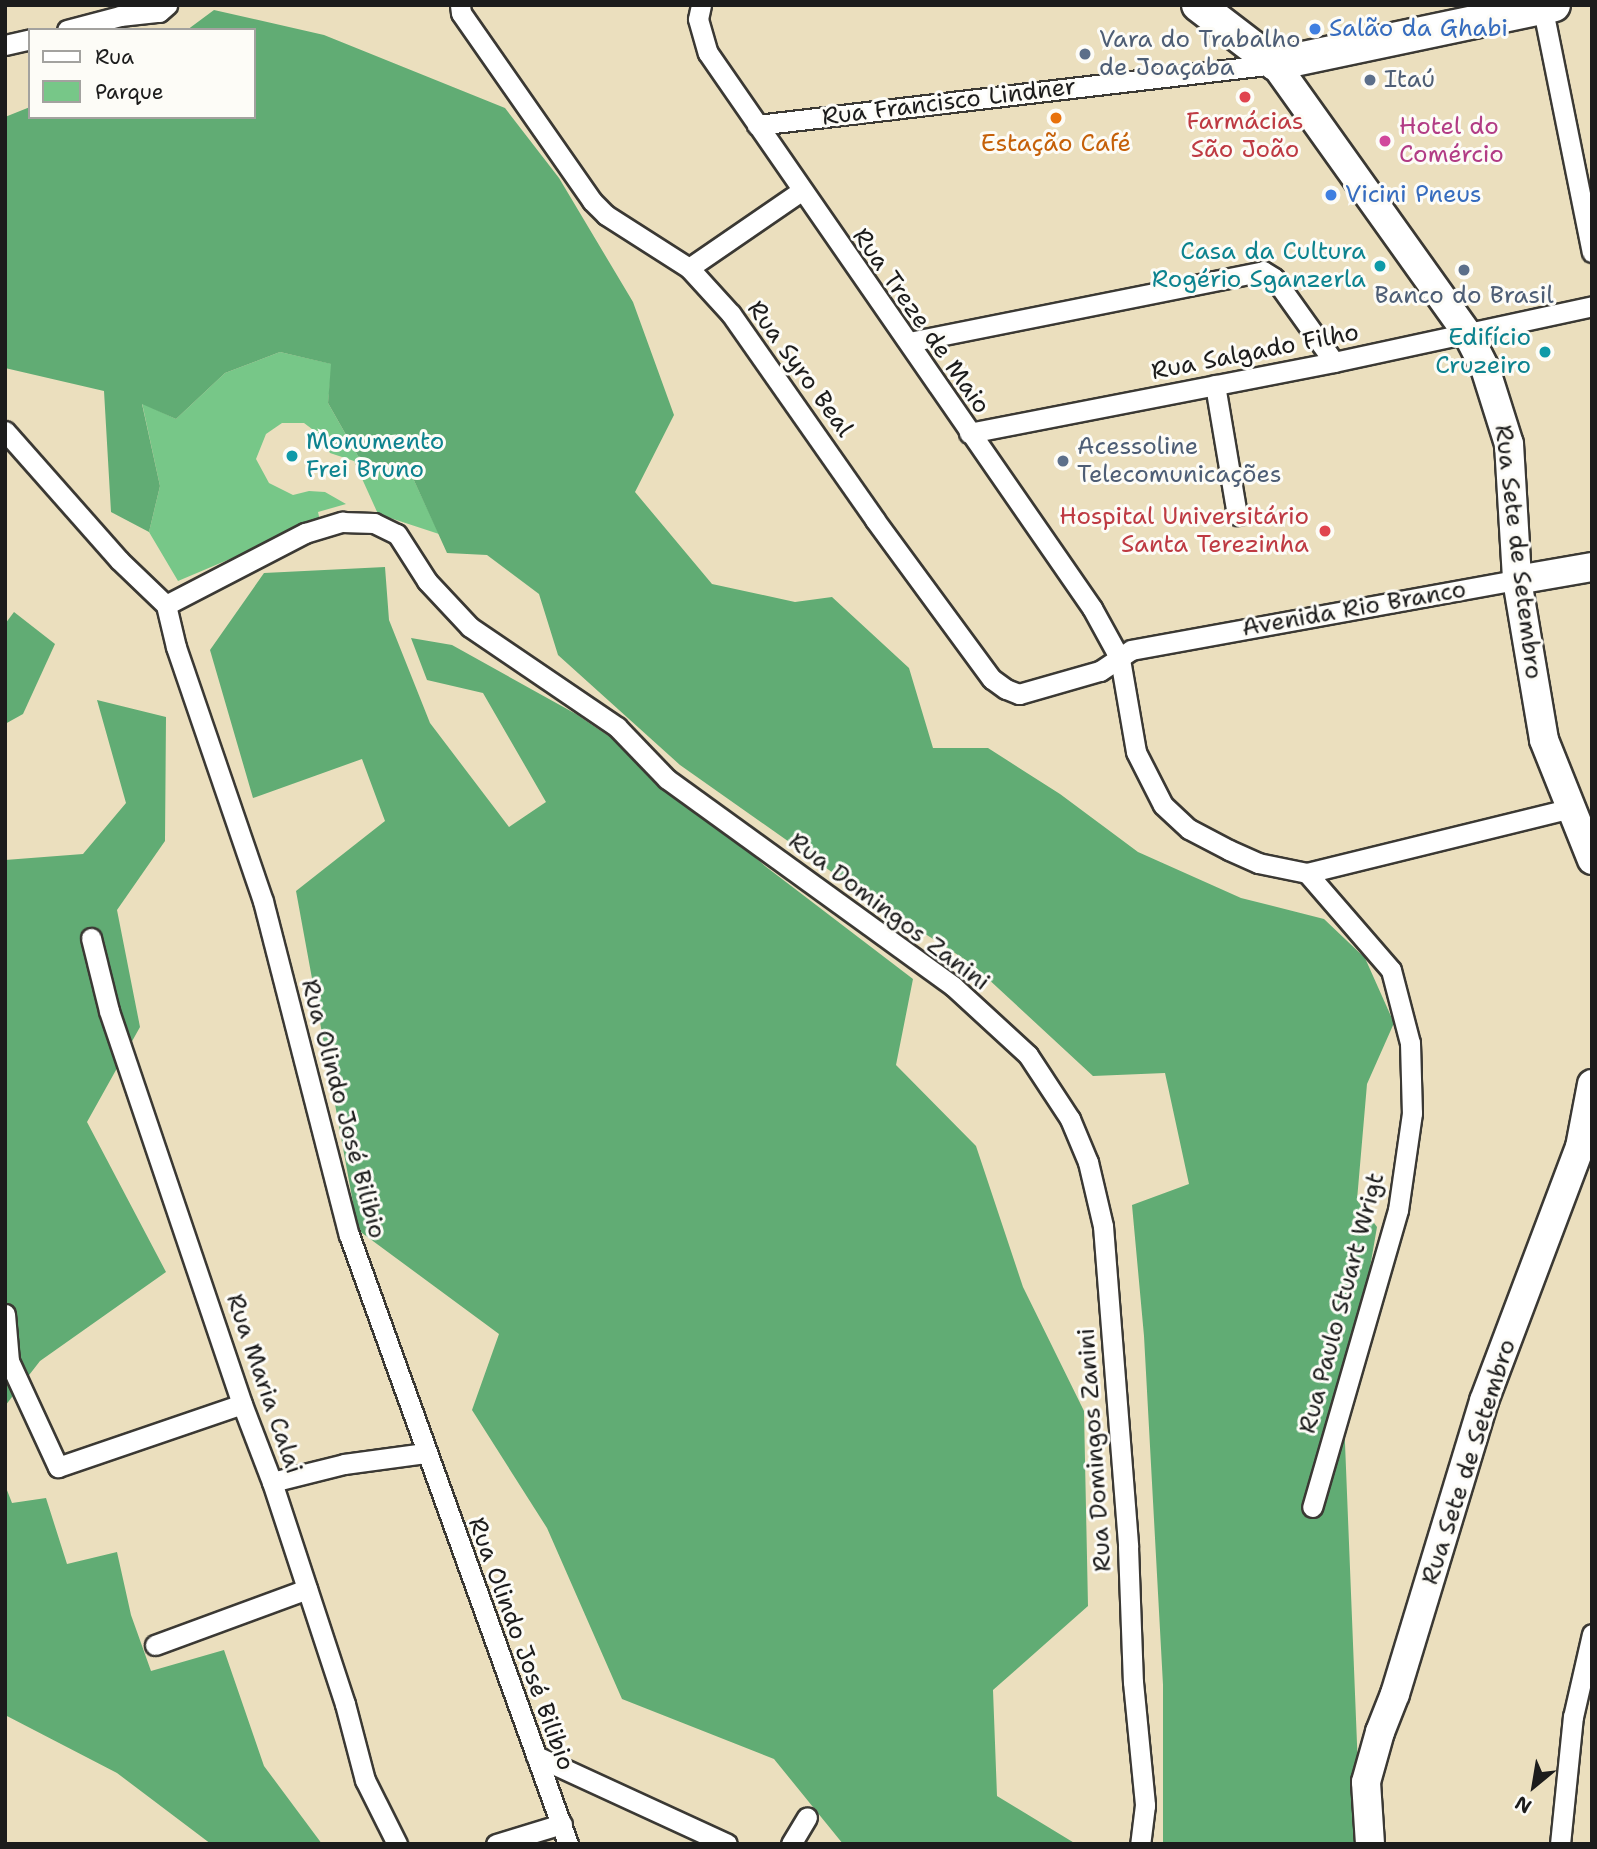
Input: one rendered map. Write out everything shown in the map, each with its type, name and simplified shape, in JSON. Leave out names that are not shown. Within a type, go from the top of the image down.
[{"type":"main road","name":"Rua Sete de Setembro","points":[[1198,5],[1275,64]]},
{"type":"main road","name":"Rua Francisco Lindner","points":[[1275,64],[1546,6]]},
{"type":"street","points":[[75,28],[120,16],[159,12],[167,5]]},
{"type":"street","name":"Rua Syro Beal","points":[[460,5],[461,13],[592,201],[606,215],[688,268],[731,314],[875,520],[992,679],[1019,694],[1100,671],[1120,659]]},
{"type":"street","name":"Rua Treze de Maio","points":[[701,5],[698,19],[708,53],[1092,608],[1120,659]]},
{"type":"street","points":[[1546,6],[1592,252]]},
{"type":"street","points":[[5,45],[28,39]]},
{"type":"street","name":"Rua Francisco Lindner","points":[[757,125],[1275,64]]},
{"type":"street","name":"Rua Sete de Setembro","points":[[1275,64],[1467,333],[1485,368],[1509,444],[1517,580],[1544,740],[1592,860]]},
{"type":"street","points":[[688,268],[802,191]]},
{"type":"street","points":[[909,342],[1263,271],[1274,278],[1334,362]]},
{"type":"street","name":"Rua Salgado Filho","points":[[969,433],[1334,362],[1592,306]]},
{"type":"street","points":[[1215,385],[1237,515]]},
{"type":"street","points":[[5,431],[119,560],[166,605]]},
{"type":"street","name":"Rua Domingos Zanini","points":[[166,605],[306,533],[330,525],[342,522],[374,523],[397,534],[427,582],[470,627],[617,727],[667,779],[953,986],[1028,1055],[1070,1119],[1088,1163],[1103,1226],[1128,1546],[1133,1682],[1145,1805],[1140,1844]]},
{"type":"street","name":"Avenida Rio Branco","points":[[1120,659],[1131,650],[1592,567]]},
{"type":"street","name":"Rua Olindo José Bilibio","points":[[166,605],[176,647],[263,901],[349,1235],[425,1453],[568,1844]]},
{"type":"street","points":[[1120,659],[1136,752],[1163,805],[1189,829],[1258,863],[1307,873],[1571,808]]},
{"type":"street","name":"Rua Paulo Stuart Wrigt","points":[[1307,873],[1391,971],[1410,1043],[1412,1113],[1398,1210],[1312,1507]]},
{"type":"street","name":"Rua Maria Calai","points":[[91,938],[109,1011],[242,1404],[272,1482],[345,1704],[365,1780],[397,1844]]},
{"type":"street","name":"Rua Sete de Setembro","points":[[1370,1844],[1366,1782],[1380,1732],[1395,1694],[1484,1401],[1580,1147],[1592,1084]]},
{"type":"street","points":[[5,1314],[9,1361],[58,1467],[242,1404]]},
{"type":"street","points":[[272,1482],[344,1464],[425,1453]]},
{"type":"street","points":[[155,1644],[307,1589]]},
{"type":"street","points":[[1560,1844],[1573,1717],[1592,1634]]},
{"type":"street","points":[[536,1756],[727,1844]]},
{"type":"street","points":[[791,1844],[807,1817]]},
{"type":"street","points":[[496,1844],[562,1824]]},
{"type":"green space","points":[[214,10],[324,35],[505,108],[559,178],[633,302],[674,415],[635,492],[712,584],[795,602],[832,597],[909,668],[933,748],[988,748],[1060,794],[1138,852],[1241,898],[1324,919],[1365,958],[1394,1023],[1367,1084],[1357,1200],[1377,1227],[1344,1418],[1361,1844],[1163,1844],[1163,1685],[1144,1336],[1132,1205],[1189,1184],[1165,1073],[1093,1076],[972,964],[863,894],[680,765],[558,655],[539,594],[487,555],[447,553],[412,476],[358,456],[328,403],[331,364],[280,352],[225,373],[176,419],[142,404],[160,486],[149,532],[111,512],[104,391],[5,368],[5,117],[28,108],[28,119],[256,119],[256,28],[190,28]]},
{"type":"green space","points":[[280,352],[332,364],[328,403],[358,456],[412,476],[439,534],[378,514],[354,461],[330,453],[316,432],[304,423],[282,423],[266,434],[256,459],[269,483],[293,495],[309,491],[325,492],[346,504],[318,512],[320,521],[178,581],[149,532],[160,486],[142,403],[176,419],[225,373]]},
{"type":"green space","points":[[385,567],[389,620],[430,723],[509,827],[546,802],[483,693],[427,680],[411,638],[452,645],[576,714],[644,760],[765,866],[913,979],[896,1065],[976,1146],[1023,1287],[1084,1411],[1088,1606],[993,1690],[997,1796],[1076,1844],[843,1844],[774,1759],[622,1699],[547,1528],[472,1410],[499,1334],[358,1230],[296,891],[385,821],[362,759],[253,798],[210,650],[264,573]]},
{"type":"green space","points":[[14,612],[55,644],[23,714],[5,724],[5,624]]},
{"type":"green space","points":[[97,700],[166,717],[165,841],[117,910],[140,1027],[87,1122],[166,1272],[40,1361],[5,1406],[5,860],[83,854],[126,803]]},
{"type":"green space","points":[[5,1485],[12,1503],[46,1498],[67,1564],[117,1552],[131,1615],[151,1671],[224,1650],[264,1766],[322,1844],[211,1844],[117,1773],[5,1715]]},
{"type":"place","name":"Salão da Ghabi","points":[[1315,29]]},
{"type":"place","name":"Vara do Trabalho de Joaçaba","points":[[1085,54]]},
{"type":"place","name":"Itaú","points":[[1370,80]]},
{"type":"place","name":"Farmácias São João","points":[[1245,97]]},
{"type":"place","name":"Estação Café","points":[[1056,118]]},
{"type":"place","name":"Hotel do Comércio","points":[[1385,141]]},
{"type":"place","name":"Vicini Pneus","points":[[1331,195]]},
{"type":"place","name":"Casa da Cultura Rogério Sganzerla","points":[[1380,266]]},
{"type":"place","name":"Banco do Brasil","points":[[1464,270]]},
{"type":"place","name":"Edifício Cruzeiro","points":[[1545,352]]},
{"type":"place","name":"Monumento Frei Bruno","points":[[292,456]]},
{"type":"place","name":"Acessoline Telecomunicações","points":[[1063,461]]},
{"type":"place","name":"Hospital Universitário Santa Terezinha","points":[[1325,531]]}]
